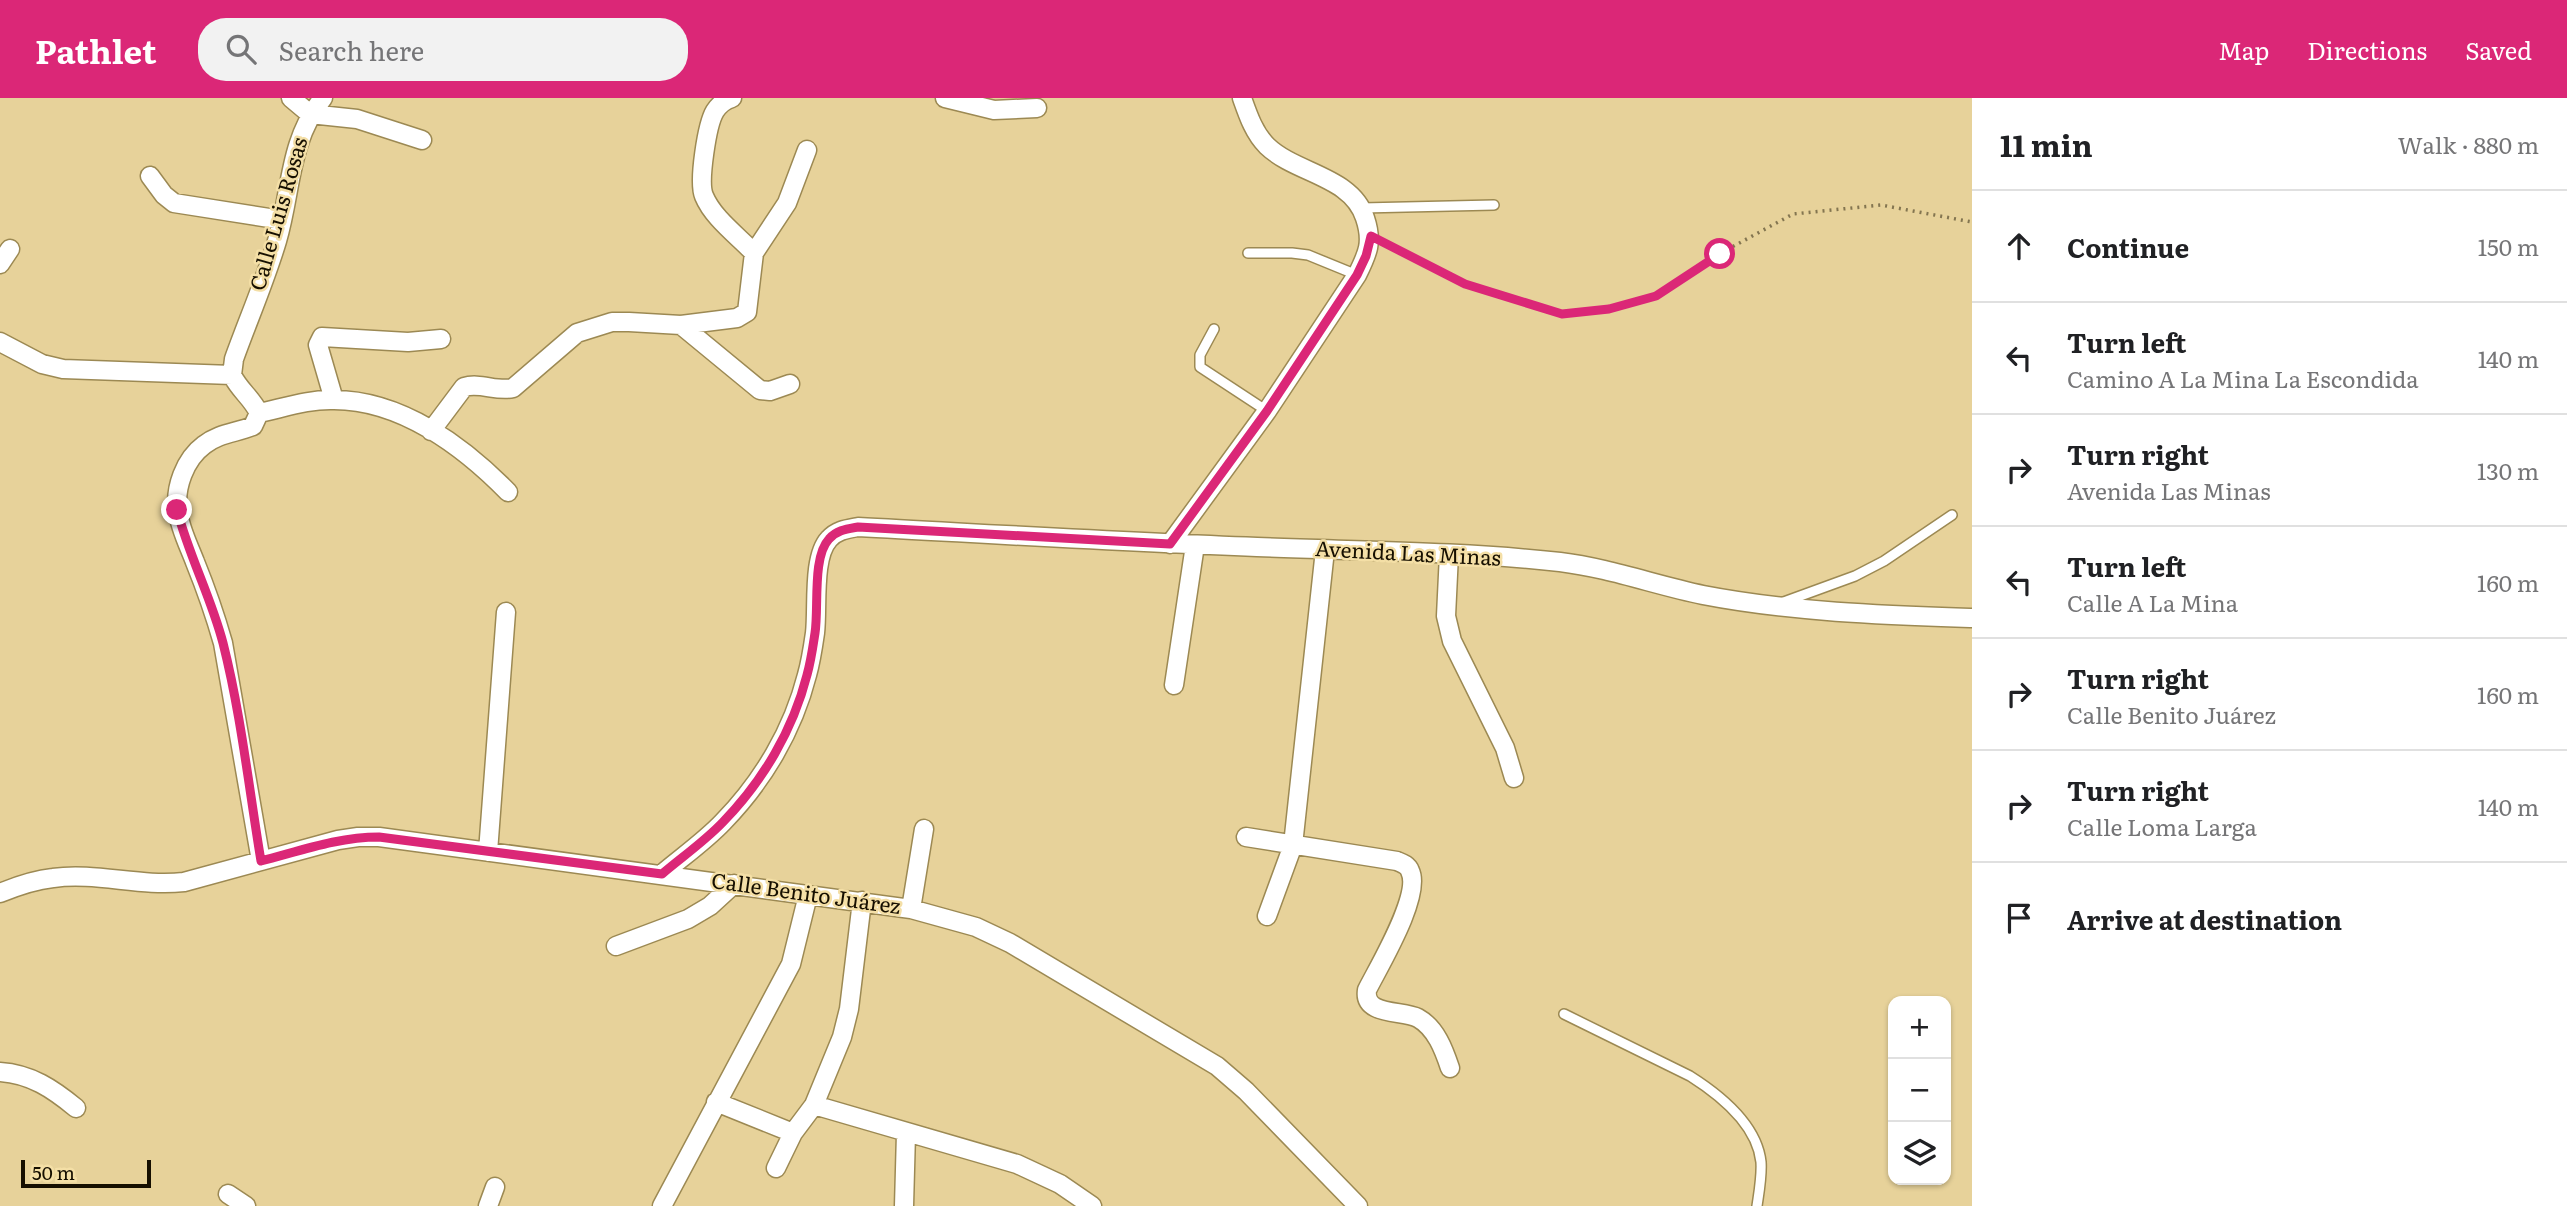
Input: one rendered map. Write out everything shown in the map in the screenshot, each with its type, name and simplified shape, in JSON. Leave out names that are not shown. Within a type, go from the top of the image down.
[{"type":"street","points":[[291,98],[310,114],[379,124],[422,140]]},
{"type":"street","name":"Calle Luis Rosas","points":[[232,375],[234,359],[276,242],[298,138],[310,114],[323,98]]},
{"type":"street","points":[[732,98],[716,109],[710,120],[702,177],[703,193],[709,206],[754,253]]},
{"type":"street","points":[[944,98],[994,110],[1037,108]]},
{"type":"street","points":[[1170,544],[1267,411],[1357,275],[1371,236],[1362,208],[1344,189],[1287,161],[1266,145],[1252,125],[1242,98]]},
{"type":"street","points":[[431,431],[464,387],[472,385],[513,388],[576,333],[612,322],[681,325],[743,317],[749,307],[754,253],[787,203],[807,150]]},
{"type":"street","points":[[150,176],[164,195],[174,203],[282,220]]},
{"type":"street","points":[[681,325],[760,390],[770,391],[790,384]]},
{"type":"street","points":[[334,400],[318,345],[321,337],[408,342],[441,339]]},
{"type":"street","points":[[0,342],[43,365],[64,369],[232,375],[240,390],[253,400],[259,413],[253,426],[221,434],[202,446],[186,465],[178,488],[177,510],[214,610],[223,643],[261,861]]},
{"type":"street","points":[[259,413],[334,400],[370,405],[399,414],[431,431],[482,466],[508,492]]},
{"type":"street","name":"Avenida Las Minas","points":[[662,874],[722,823],[748,793],[776,752],[793,716],[807,675],[815,632],[820,555],[828,540],[840,530],[858,527],[1170,544],[1448,554],[1562,562],[1704,595],[1776,605],[1892,615],[1972,618]]},
{"type":"street","points":[[1174,685],[1195,545]]},
{"type":"street","points":[[1267,916],[1293,845],[1325,550]]},
{"type":"street","points":[[1448,554],[1446,616],[1451,641],[1505,748],[1514,778]]},
{"type":"street","points":[[488,852],[506,612]]},
{"type":"street","points":[[911,909],[924,829]]},
{"type":"street","name":"Calle Benito Juárez","points":[[0,893],[22,884],[55,878],[161,885],[184,882],[358,837],[379,837],[911,909],[976,927],[1010,943],[1206,1059],[1246,1091],[1358,1206]]},
{"type":"street","points":[[1246,837],[1405,864],[1412,879],[1406,910],[1366,997],[1369,1004],[1376,1008],[1418,1018],[1432,1030],[1444,1049],[1450,1068]]},
{"type":"street","points":[[616,946],[688,919],[710,906],[734,884]]},
{"type":"street","points":[[662,1206],[791,964],[808,895]]},
{"type":"street","points":[[776,1168],[793,1133],[814,1105],[842,1037],[849,1009],[862,901]]},
{"type":"street","points":[[0,1072],[16,1073],[50,1087],[76,1108]]},
{"type":"street","points":[[716,1102],[793,1133]]},
{"type":"street","points":[[814,1105],[1017,1164],[1060,1184],[1092,1206]]},
{"type":"street","points":[[904,1206],[906,1133]]},
{"type":"street","points":[[488,1206],[495,1187]]},
{"type":"street","points":[[228,1194],[246,1206]]},
{"type":"lane","points":[[1362,208],[1493,205]]},
{"type":"lane","points":[[1248,253],[1308,255],[1357,275]]},
{"type":"lane","points":[[1213,329],[1200,355],[1200,367],[1267,411]]},
{"type":"lane","points":[[1776,605],[1855,576],[1884,561],[1952,515]]},
{"type":"lane","points":[[1564,1014],[1710,1088],[1756,1143],[1761,1163],[1757,1206]]},
{"type":"path","points":[[1371,236],[1465,284],[1562,314],[1609,309],[1656,296],[1720,254],[1793,214],[1881,205],[1972,222]]},
{"type":"route","points":[[177,510],[214,610],[223,643],[261,861],[338,841],[379,837],[662,874],[722,823],[748,793],[776,752],[793,716],[807,675],[815,632],[820,555],[828,540],[840,530],[858,527],[1170,544],[1267,411],[1357,275],[1371,236],[1465,284],[1562,314],[1609,309],[1656,296],[1720,254]]}]
